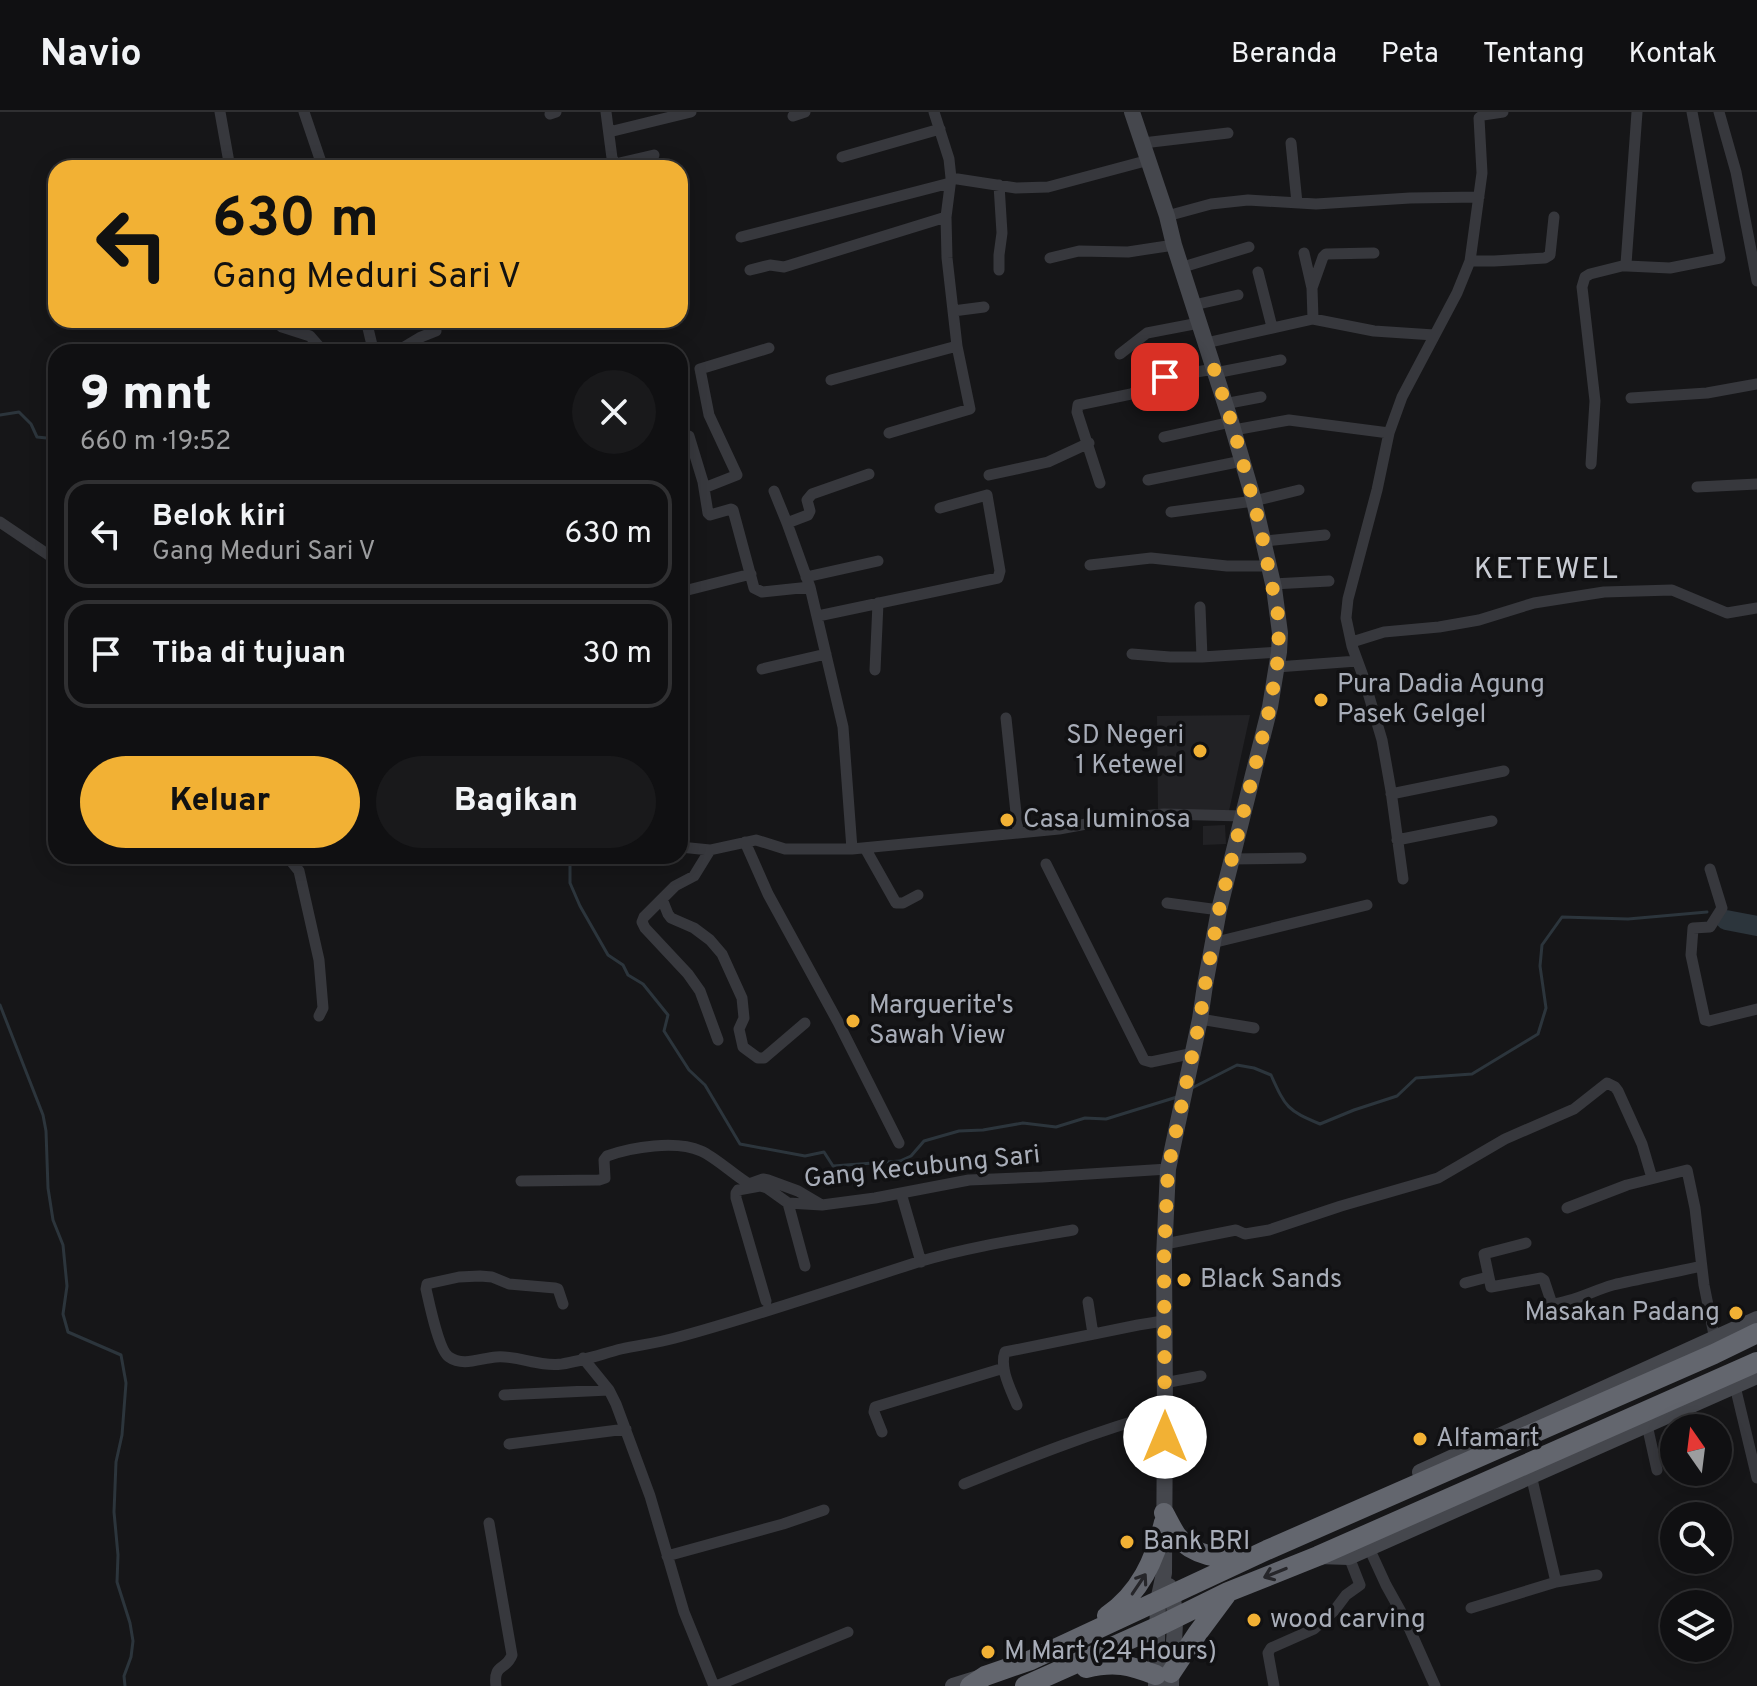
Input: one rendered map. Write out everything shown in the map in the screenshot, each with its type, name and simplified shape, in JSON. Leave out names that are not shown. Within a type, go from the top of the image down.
[{"type":"highway","points":[[978,1681],[1166,1598],[1426,1475],[1717,1346],[1757,1333]]},
{"type":"highway","points":[[1030,1684],[1228,1592],[1733,1380],[1757,1362]]},
{"type":"highway","points":[[1164,1517],[1179,1538],[1201,1553],[1239,1558],[1267,1550]]},
{"type":"highway","points":[[1031,1660],[1103,1619],[1127,1601],[1148,1570],[1164,1517]]},
{"type":"highway","points":[[1030,1684],[1110,1663],[1133,1666],[1164,1680],[1228,1592]]},
{"type":"main road","points":[[1132,112],[1254,501],[1273,584],[1280,633],[1267,721],[1219,910],[1194,1053],[1168,1169],[1163,1321],[1164,1680]]},
{"type":"main road","points":[[1717,1346],[1757,1319]]},
{"type":"main road","points":[[1318,1556],[1349,1557],[1647,1425],[1733,1380],[1757,1376]]},
{"type":"main road","points":[[953,1686],[971,1679],[978,1681]]},
{"type":"street","points":[[220,112],[229,160]]},
{"type":"street","points":[[304,112],[320,160]]},
{"type":"street","points":[[606,112],[613,160]]},
{"type":"street","points":[[609,132],[691,112]]},
{"type":"street","points":[[889,433],[970,409],[957,346],[947,258],[948,153],[934,112]]},
{"type":"street","points":[[1403,879],[1382,740],[1347,624],[1348,599],[1389,433],[1402,397],[1457,293],[1470,261],[1482,173],[1479,118],[1503,112]]},
{"type":"street","points":[[1626,265],[1637,112]]},
{"type":"street","points":[[1591,464],[1595,401],[1582,283],[1585,277],[1626,265],[1670,268],[1720,260],[1692,112]]},
{"type":"street","points":[[1719,112],[1736,172],[1757,281]]},
{"type":"street","points":[[842,157],[940,129]]},
{"type":"street","points":[[1143,143],[1228,133]]},
{"type":"street","points":[[1291,143],[1297,203]]},
{"type":"street","points":[[634,160],[654,155]]},
{"type":"street","points":[[741,237],[950,181],[1016,188],[1048,187],[1149,160]]},
{"type":"street","points":[[999,185],[1002,233],[999,270]]},
{"type":"street","points":[[1167,216],[1211,204],[1248,200],[1316,204],[1479,197]]},
{"type":"street","points":[[750,270],[770,265],[784,267],[946,217]]},
{"type":"street","points":[[1470,261],[1545,258],[1550,255],[1554,217]]},
{"type":"street","points":[[1050,258],[1079,251],[1128,252],[1174,245]]},
{"type":"street","points":[[1183,267],[1249,247]]},
{"type":"street","points":[[1304,253],[1312,288],[1313,319]]},
{"type":"street","points":[[1312,288],[1326,254],[1374,253]]},
{"type":"street","points":[[1258,272],[1272,327]]},
{"type":"street","points":[[1194,305],[1238,295]]},
{"type":"street","points":[[953,311],[984,307]]},
{"type":"street","points":[[1206,343],[1313,319],[1374,331],[1434,335]]},
{"type":"street","points":[[1120,354],[1147,333],[1199,323]]},
{"type":"street","points":[[285,328],[310,336],[317,344]]},
{"type":"street","points":[[409,344],[436,331]]},
{"type":"street","points":[[831,380],[957,346]]},
{"type":"street","points":[[704,488],[737,475],[709,415],[700,369],[769,348]]},
{"type":"street","points":[[1100,483],[1077,406],[1131,394],[1161,378],[1281,360]]},
{"type":"street","points":[[1631,398],[1707,393],[1757,384]]},
{"type":"street","points":[[1224,404],[1261,397]]},
{"type":"street","points":[[1164,437],[1289,420],[1389,433]]},
{"type":"street","points":[[689,436],[709,514],[733,510],[754,588],[759,591],[808,582],[878,561]]},
{"type":"street","points":[[989,475],[1048,462],[1089,443]]},
{"type":"street","points":[[1148,480],[1242,461]]},
{"type":"street","points":[[787,523],[809,513],[807,500],[812,494],[869,474]]},
{"type":"street","points":[[1697,487],[1757,484]]},
{"type":"street","points":[[1171,512],[1254,501],[1299,490]]},
{"type":"street","points":[[774,491],[818,616],[845,737],[858,848],[896,903],[901,904],[918,895]]},
{"type":"street","points":[[818,616],[998,578],[1000,571],[987,495],[940,508]]},
{"type":"street","points":[[0,522],[48,555]]},
{"type":"street","points":[[1264,541],[1325,535]]},
{"type":"street","points":[[1090,565],[1151,558],[1227,566],[1269,566]]},
{"type":"street","points":[[688,590],[751,574]]},
{"type":"street","points":[[1273,584],[1329,581]]},
{"type":"street","points":[[1352,642],[1384,632],[1479,620],[1534,603],[1604,592],[1672,590],[1727,613],[1757,608]]},
{"type":"street","points":[[875,670],[878,603]]},
{"type":"street","points":[[1200,607],[1202,657]]},
{"type":"street","points":[[762,669],[826,654]]},
{"type":"street","points":[[1132,654],[1357,661]]},
{"type":"street","points":[[1006,718],[1018,832]]},
{"type":"street","points":[[1391,794],[1504,771]]},
{"type":"street","points":[[688,848],[710,850],[756,840],[785,849],[858,848],[1164,814],[1243,816]]},
{"type":"street","points":[[1397,840],[1492,821]]},
{"type":"street","points":[[745,842],[768,894],[899,1143]]},
{"type":"street","points":[[710,850],[694,876],[679,882],[642,922],[700,991],[718,1040]]},
{"type":"street","points":[[1231,859],[1301,858]]},
{"type":"street","points":[[293,864],[299,871],[319,960],[323,1008],[319,1016]]},
{"type":"street","points":[[1046,864],[1144,1060],[1151,1062],[1194,1053]]},
{"type":"street","points":[[1710,869],[1722,908],[1710,927],[1693,928],[1691,955],[1705,1020],[1757,1009]]},
{"type":"street","points":[[662,899],[671,918],[694,928],[722,954],[742,998],[744,1018],[739,1029],[743,1047],[758,1058],[764,1058],[805,1023]]},
{"type":"street","points":[[1167,903],[1219,910]]},
{"type":"street","points":[[1212,943],[1367,905]]},
{"type":"street","points":[[1200,1019],[1254,1028]]},
{"type":"street","points":[[1165,1244],[1236,1230],[1245,1234],[1269,1230],[1438,1178],[1505,1139],[1574,1109],[1607,1083],[1618,1091],[1642,1144],[1652,1178]]},
{"type":"street","points":[[521,1181],[599,1180],[605,1178],[604,1160],[607,1156],[642,1148],[680,1146],[703,1151],[749,1184],[768,1180],[798,1191],[822,1205]]},
{"type":"street","name":"Gang Kecubung Sari","points":[[766,1301],[736,1193],[738,1190],[760,1186],[788,1203],[822,1205],[988,1178],[1168,1169]]},
{"type":"street","points":[[1567,1208],[1627,1185],[1687,1170],[1717,1346]]},
{"type":"street","points":[[901,1193],[921,1262]]},
{"type":"street","points":[[788,1203],[805,1266]]},
{"type":"street","points":[[563,1304],[558,1289],[509,1284],[492,1277],[432,1281],[426,1289],[435,1326],[449,1357],[474,1362],[498,1356],[542,1365],[564,1364],[711,1328],[921,1262],[1073,1230]]},
{"type":"street","points":[[1526,1243],[1485,1253],[1492,1288],[1543,1279],[1550,1303],[1554,1305],[1612,1286],[1701,1266]]},
{"type":"street","points":[[1465,1283],[1488,1277]]},
{"type":"street","points":[[1088,1302],[1093,1334]]},
{"type":"street","points":[[1017,1405],[1004,1368],[1005,1352],[1163,1321]]},
{"type":"street","points":[[583,1358],[609,1390],[626,1429],[650,1496],[684,1612],[715,1686],[848,1632]]},
{"type":"street","points":[[882,1432],[875,1407],[1004,1368]]},
{"type":"street","points":[[1164,1383],[1201,1376]]},
{"type":"street","points":[[1733,1380],[1757,1478]]},
{"type":"street","points":[[504,1395],[609,1390]]},
{"type":"street","points":[[964,1484],[1040,1453],[1165,1412]]},
{"type":"street","points":[[1647,1425],[1657,1470]]},
{"type":"street","points":[[509,1444],[626,1429]]},
{"type":"street","points":[[1531,1475],[1556,1582]]},
{"type":"street","points":[[667,1556],[824,1510]]},
{"type":"street","points":[[489,1523],[512,1655],[511,1660],[497,1671],[496,1686]]},
{"type":"street","points":[[1369,1548],[1435,1686]]},
{"type":"street","points":[[1274,1686],[1268,1660],[1271,1648],[1314,1629],[1346,1595],[1360,1585],[1349,1557]]},
{"type":"street","points":[[1471,1608],[1556,1582],[1597,1575]]},
{"type":"shaded area","name":"SD Negeri 1 Ketewel","points":[[1250,715],[1229,811],[1158,813],[1157,716]]},
{"type":"shaded area","points":[[1225,825],[1226,844],[1203,845],[1203,826]]},
{"type":"waterway","points":[[0,415],[19,412],[31,424],[37,437],[48,438]]},
{"type":"waterway","points":[[570,864],[570,883],[608,955],[623,965],[628,975],[643,984],[668,1015],[664,1031],[689,1070],[705,1085],[740,1144],[805,1156],[824,1152],[833,1166],[900,1161],[911,1156],[924,1141],[959,1131],[1023,1123],[1056,1127],[1085,1118],[1106,1119],[1177,1097]]},
{"type":"waterway","points":[[1190,1089],[1237,1065],[1254,1068],[1271,1075],[1289,1107],[1320,1124],[1397,1096],[1416,1078],[1472,1074],[1538,1034],[1546,1008],[1540,966],[1542,945],[1562,917],[1628,919],[1707,912]]},
{"type":"waterway","points":[[1726,920],[1757,926]]},
{"type":"waterway","points":[[0,1005],[43,1115],[48,1188],[53,1220],[63,1245],[67,1286],[63,1314],[68,1332],[121,1355],[126,1383],[122,1435],[116,1462],[114,1512],[117,1582],[133,1641],[124,1676],[125,1686]]},
{"type":"place","name":"Pura Dadia Agung Pasek Gelgel","points":[[1321,700]]},
{"type":"place","name":"SD Negeri 1 Ketewel","points":[[1200,751]]},
{"type":"place","name":"Casa luminosa","points":[[1007,820]]},
{"type":"place","name":"Marguerite's Sawah View","points":[[853,1021]]},
{"type":"place","name":"Black Sands","points":[[1184,1280]]},
{"type":"place","name":"Masakan Padang","points":[[1736,1313]]},
{"type":"place","name":"Alfamart","points":[[1420,1439]]},
{"type":"place","name":"Bank BRI","points":[[1127,1542]]},
{"type":"place","name":"wood carving","points":[[1254,1620]]},
{"type":"place","name":"M Mart (24 Hours)","points":[[988,1652]]},
{"type":"district","name":"KETEWEL","points":[[1547,570]]},
{"type":"route","points":[[1165,377],[1214,369],[1260,526],[1280,633],[1270,707],[1219,910],[1194,1053],[1168,1169],[1164,1257],[1165,1437]]}]
